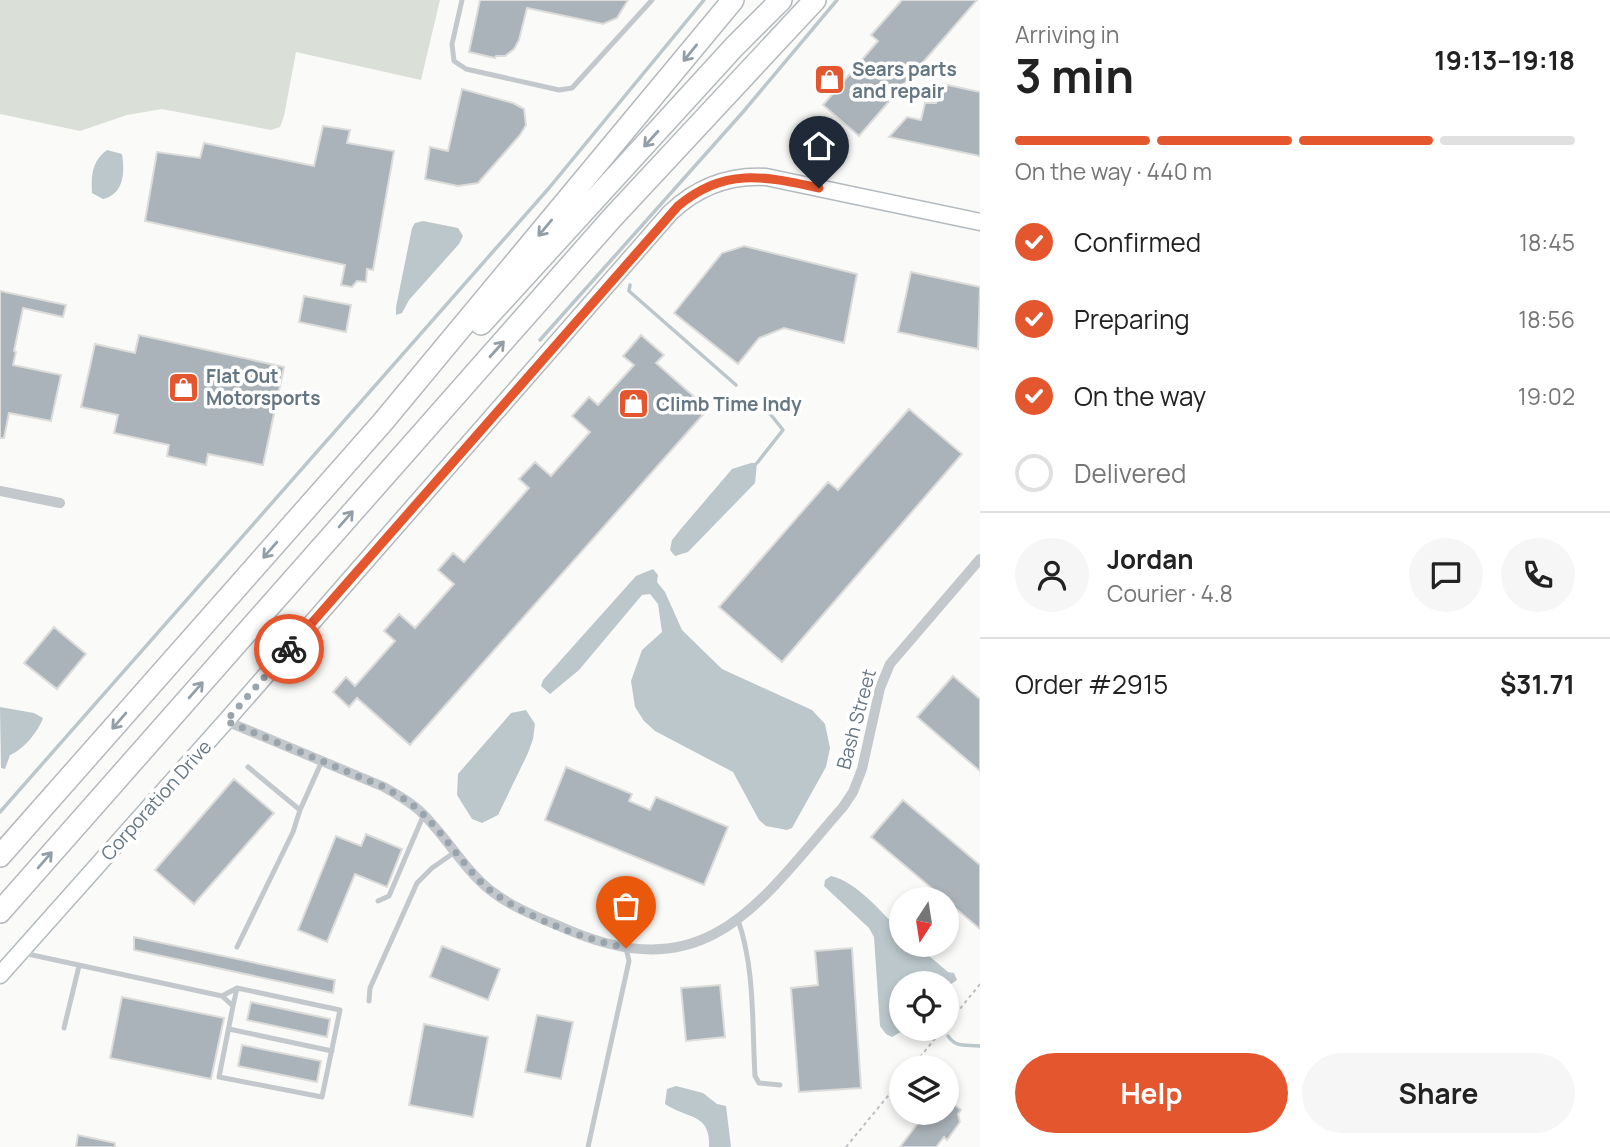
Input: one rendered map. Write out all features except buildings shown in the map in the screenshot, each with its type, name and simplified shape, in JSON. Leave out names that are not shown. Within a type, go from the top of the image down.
[{"type":"highway","points":[[0,856],[382,423],[733,0]]},
{"type":"highway","points":[[382,423],[503,302],[734,47],[781,0]]},
{"type":"highway","points":[[0,912],[612,218],[815,0]]},
{"type":"street","name":"Corporation Drive","points":[[0,975],[670,213],[686,199],[705,188],[730,179],[766,177],[980,222]]},
{"type":"street","points":[[0,491],[60,503]]},
{"type":"street","name":"Bash Street","points":[[226,721],[384,787],[407,800],[424,814],[480,881],[518,908],[601,943],[657,950],[702,940],[738,920],[754,907],[846,803],[862,769],[880,688],[890,664],[980,559]]},
{"type":"lane","points":[[462,0],[452,44],[454,61],[466,69],[559,90],[572,88],[652,0]]},
{"type":"lane","points":[[237,947],[293,832],[322,761]]},
{"type":"lane","points":[[248,767],[300,810]]},
{"type":"lane","points":[[378,901],[389,896],[424,814]]},
{"type":"lane","points":[[369,1001],[370,988],[416,883],[455,852]]},
{"type":"lane","points":[[738,920],[745,939],[748,966],[755,1076],[759,1083],[780,1085]]},
{"type":"lane","points":[[588,1147],[629,961],[626,948]]},
{"type":"lane","points":[[20,952],[222,996],[233,1006]]},
{"type":"lane","points":[[64,1028],[79,966]]},
{"type":"lane","points":[[222,996],[237,988],[340,1010],[322,1097],[219,1077],[237,988]]},
{"type":"lane","points":[[229,1029],[332,1051]]},
{"type":"path","points":[[959,1009],[980,984]]},
{"type":"path","points":[[922,1055],[933,1041]]},
{"type":"path","points":[[846,1147],[889,1095]]},
{"type":"shaded area","points":[[0,0],[440,0],[421,80],[296,52],[280,127],[271,130],[162,109],[127,115],[80,131],[0,114]]},
{"type":"shaded area","points":[[107,150],[122,154],[123,175],[115,192],[103,199],[92,193],[92,180],[95,164]]},
{"type":"shaded area","points":[[423,221],[458,228],[463,236],[459,244],[409,300],[402,313],[396,315],[412,228],[415,223]]},
{"type":"shaded area","points":[[757,463],[755,483],[688,552],[675,556],[670,550],[672,540],[680,530],[732,469]]},
{"type":"shaded area","points":[[653,569],[682,630],[722,669],[812,710],[825,724],[830,748],[826,767],[792,828],[787,830],[766,826],[759,820],[733,772],[655,731],[635,707],[631,681],[642,650],[662,632],[658,604],[650,594],[642,595],[579,670],[550,694],[541,686],[543,680],[636,576]]},
{"type":"shaded area","points":[[0,707],[34,713],[43,718],[30,740],[10,755],[5,769],[1,768]]},
{"type":"shaded area","points":[[526,710],[535,724],[533,739],[498,815],[482,823],[472,819],[457,795],[458,774],[511,713]]},
{"type":"shaded area","points":[[831,876],[851,885],[889,919],[889,957],[930,957],[947,971],[889,971],[889,1036],[880,1026],[874,937],[869,928],[824,886],[825,880]]},
{"type":"shaded area","points":[[676,1086],[703,1093],[717,1104],[726,1106],[731,1147],[709,1147],[709,1136],[702,1122],[665,1104],[667,1089]]},
{"type":"waterway","points":[[0,812],[549,188],[704,0]]},
{"type":"waterway","points":[[540,340],[743,112],[837,0]]},
{"type":"waterway","points":[[630,285],[629,291],[736,385]]},
{"type":"waterway","points":[[757,463],[783,430],[767,410]]},
{"type":"waterway","points":[[953,1041],[980,1046]]},
{"type":"way so far","points":[[289,649],[226,721],[384,787],[407,800],[424,814],[480,881],[500,897],[518,908],[601,943],[626,948]]},
{"type":"place","name":"Sears parts and repair","points":[[829,80]]},
{"type":"place","name":"Flat Out Motorsports","points":[[183,387]]},
{"type":"place","name":"Climb Time Indy","points":[[633,404]]},
{"type":"route","points":[[289,649],[678,206],[695,192],[715,183],[750,176],[819,188]]}]
